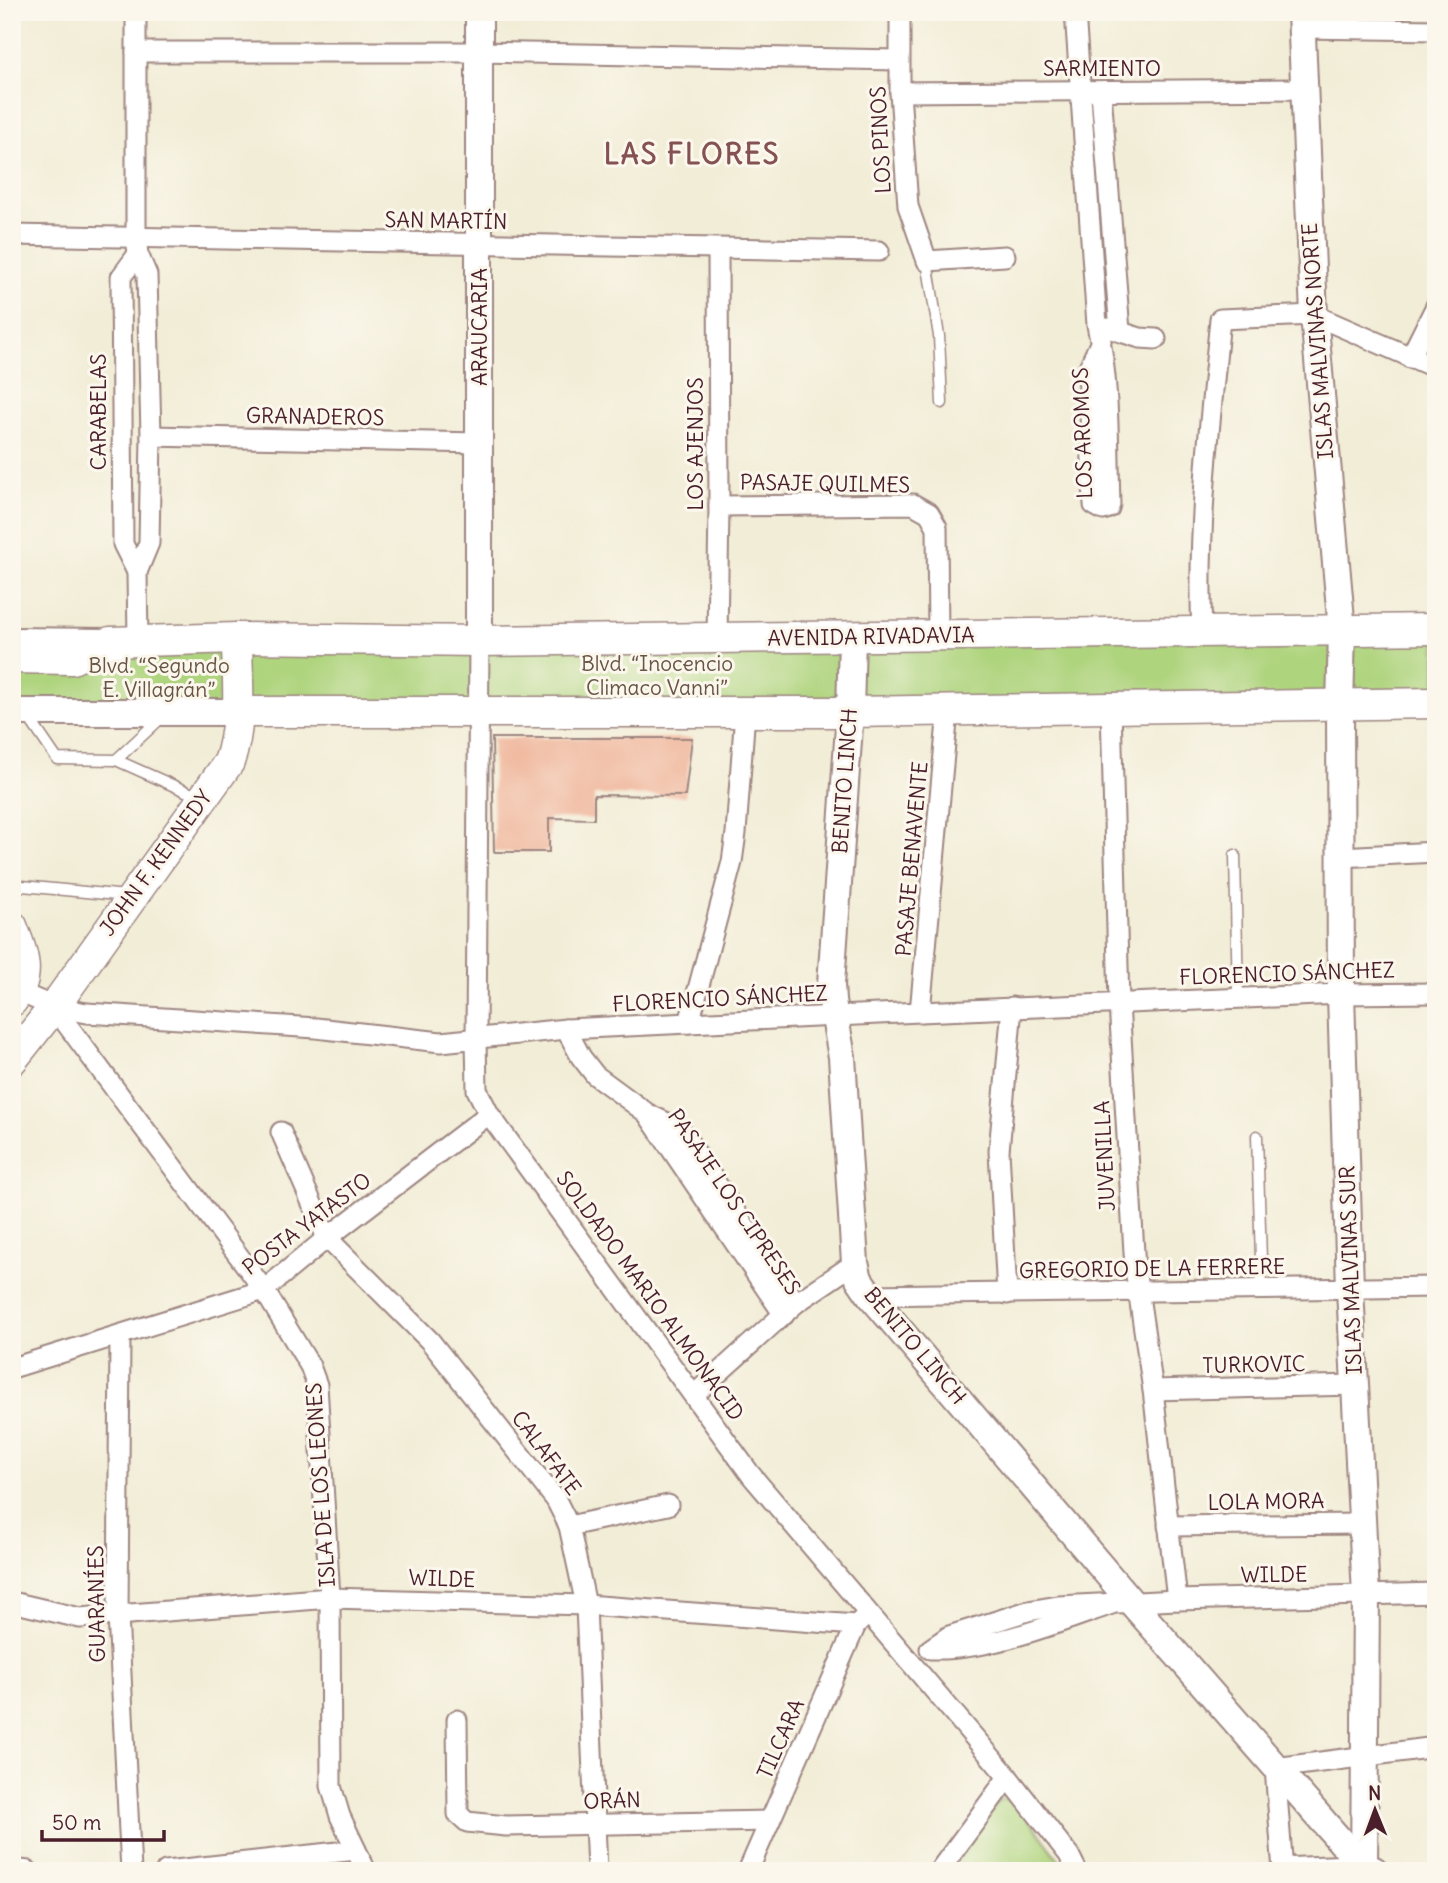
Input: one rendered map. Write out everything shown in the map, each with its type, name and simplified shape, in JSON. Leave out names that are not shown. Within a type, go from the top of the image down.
[{"type":"main road","name":"AVENIDA RIVADAVIA","points":[[124,642],[237,638],[479,641],[852,638],[1436,629]]},
{"type":"main road","name":"JOHN F. KENNEDY","points":[[12,1060],[54,1007],[229,762],[235,744],[238,712],[237,638]]},
{"type":"main road","points":[[12,658],[72,659],[124,642]]},
{"type":"main road","points":[[238,712],[850,712],[1436,703]]},
{"type":"main road","points":[[12,926],[20,948],[17,990]]},
{"type":"street","name":"CARABELAS","points":[[124,642],[137,572],[149,543],[151,436],[147,275],[137,246],[136,12]]},
{"type":"street","name":"ARAUCARIA","points":[[479,641],[480,12]]},
{"type":"street","name":"LOS PINOS","points":[[900,12],[900,92],[908,206],[927,261]]},
{"type":"street","name":"LOS AROMOS","points":[[1075,12],[1079,92],[1099,333],[1105,375],[1110,504],[1109,508],[1103,510],[1094,505],[1088,369],[1099,333]]},
{"type":"street","points":[[1301,20],[1436,30]]},
{"type":"street","name":"ISLAS MALVINAS NORTE","points":[[1301,20],[1314,315],[1342,631],[1341,670]]},
{"type":"street","points":[[136,52],[478,52],[900,60]]},
{"type":"street","name":"SARMIENTO","points":[[900,92],[1305,89]]},
{"type":"street","points":[[1101,92],[1120,331]]},
{"type":"street","name":"SAN MARTÍN","points":[[12,235],[137,246],[480,245],[879,250]]},
{"type":"street","name":"CARABELAS","points":[[137,246],[121,277],[123,544],[137,572]]},
{"type":"street","name":"LOS AJENJOS","points":[[716,639],[719,506],[718,249]]},
{"type":"street","points":[[927,261],[1005,257]]},
{"type":"street","points":[[1410,358],[1436,306]]},
{"type":"street","points":[[1202,633],[1199,578],[1203,504],[1220,320],[1314,315],[1436,369]]},
{"type":"street","points":[[1099,333],[1120,331],[1140,338],[1156,339]]},
{"type":"street","name":"GRANADEROS","points":[[151,436],[479,443]]},
{"type":"street","name":"PASAJE QUILMES","points":[[719,506],[913,505],[929,513],[937,527],[938,637]]},
{"type":"street","name":"BENITO LINCH","points":[[852,638],[850,712],[831,985],[842,1057],[855,1263],[859,1279],[1122,1604],[1369,1870]]},
{"type":"street","name":"AVENIDA RIVADAVIA","points":[[12,641],[124,642]]},
{"type":"street","name":"SOLDADO MARIO ALMONACID","points":[[479,641],[477,1090],[489,1114],[751,1475],[862,1620],[904,1658],[1008,1777],[1069,1855],[1077,1871]]},
{"type":"street","name":"ISLAS MALVINAS SUR","points":[[1341,670],[1341,994],[1350,1289],[1364,1524],[1365,1757],[1369,1870]]},
{"type":"street","name":"JUVENILLA","points":[[1111,708],[1119,1003],[1135,1269],[1153,1390],[1177,1600]]},
{"type":"street","name":"PASAJE BENAVENTE","points":[[920,1012],[948,711]]},
{"type":"street","points":[[18,712],[238,712]]},
{"type":"street","points":[[689,1023],[732,862],[745,712]]},
{"type":"street","points":[[1340,857],[1436,852]]},
{"type":"street","name":"FLORENCIO SÁNCHEZ","points":[[17,990],[54,1007],[87,1013],[316,1028],[441,1042],[566,1029],[1012,1007],[1341,994],[1436,993]]},
{"type":"street","name":"ISLA DE LOS LEONES","points":[[54,1007],[264,1290],[310,1366],[317,1385],[330,1598],[331,1786],[340,1816],[366,1871]]},
{"type":"street","points":[[1007,1294],[999,1151],[1012,1007]]},
{"type":"street","name":"PASAJE LOS CIPRESES","points":[[566,1029],[581,1057],[595,1075],[648,1114],[790,1309]]},
{"type":"street","name":"POSTA YATASTO","points":[[12,1368],[264,1290],[327,1238],[489,1114]]},
{"type":"street","name":"CALAFATE","points":[[281,1132],[327,1238],[430,1341],[556,1500],[569,1526],[586,1605],[597,1871]]},
{"type":"street","points":[[694,1395],[790,1309],[855,1263]]},
{"type":"street","name":"GREGORIO DE LA FERRERE","points":[[870,1295],[1436,1287]]},
{"type":"street","name":"GUARANÍES","points":[[120,1336],[118,1615],[131,1871]]},
{"type":"street","name":"TURKOVIC","points":[[1153,1390],[1355,1385]]},
{"type":"street","points":[[569,1526],[668,1505]]},
{"type":"street","name":"LOLA MORA","points":[[1168,1526],[1364,1524]]},
{"type":"street","name":"WILDE","points":[[904,1658],[930,1649],[949,1636],[1028,1611],[1058,1606],[1436,1593]]},
{"type":"street","name":"WILDE","points":[[12,1602],[80,1618],[330,1598],[586,1605],[862,1620]]},
{"type":"street","name":"TILCARA","points":[[749,1870],[862,1620]]},
{"type":"street","name":"ORÁN","points":[[457,1720],[458,1814],[467,1822],[506,1826],[770,1821]]},
{"type":"street","points":[[1283,1871],[1275,1768],[1436,1747]]},
{"type":"street","points":[[939,1871],[1008,1777]]},
{"type":"street","points":[[166,1871],[356,1850]]},
{"type":"street","points":[[12,1869],[28,1871]]},
{"type":"street","points":[[1292,1871],[1369,1870]]},
{"type":"lane","points":[[927,261],[939,336],[942,403]]},
{"type":"lane","points":[[18,712],[57,759],[116,760],[203,798]]},
{"type":"lane","points":[[116,760],[167,712]]},
{"type":"lane","points":[[1235,855],[1238,998]]},
{"type":"lane","points":[[12,885],[132,897]]},
{"type":"lane","points":[[1257,1136],[1262,1290]]},
{"type":"green space","points":[[1436,629],[1436,703],[12,712],[12,641]]},
{"type":"green space","points":[[1000,1799],[1015,1800],[1060,1861],[1058,1868],[1048,1871],[951,1871]]},
{"type":"building","points":[[492,738],[692,738],[685,796],[594,795],[594,819],[549,818],[549,852],[494,852]]},
{"type":"district","name":"LAS FLORES","points":[[692,154]]},
{"type":"park label","name":"Blvd. “Inocencio Climaco Vanni”","points":[[657,676]]},
{"type":"park label","name":"Blvd. “Segundo E. Villagrán”","points":[[159,678]]}]
